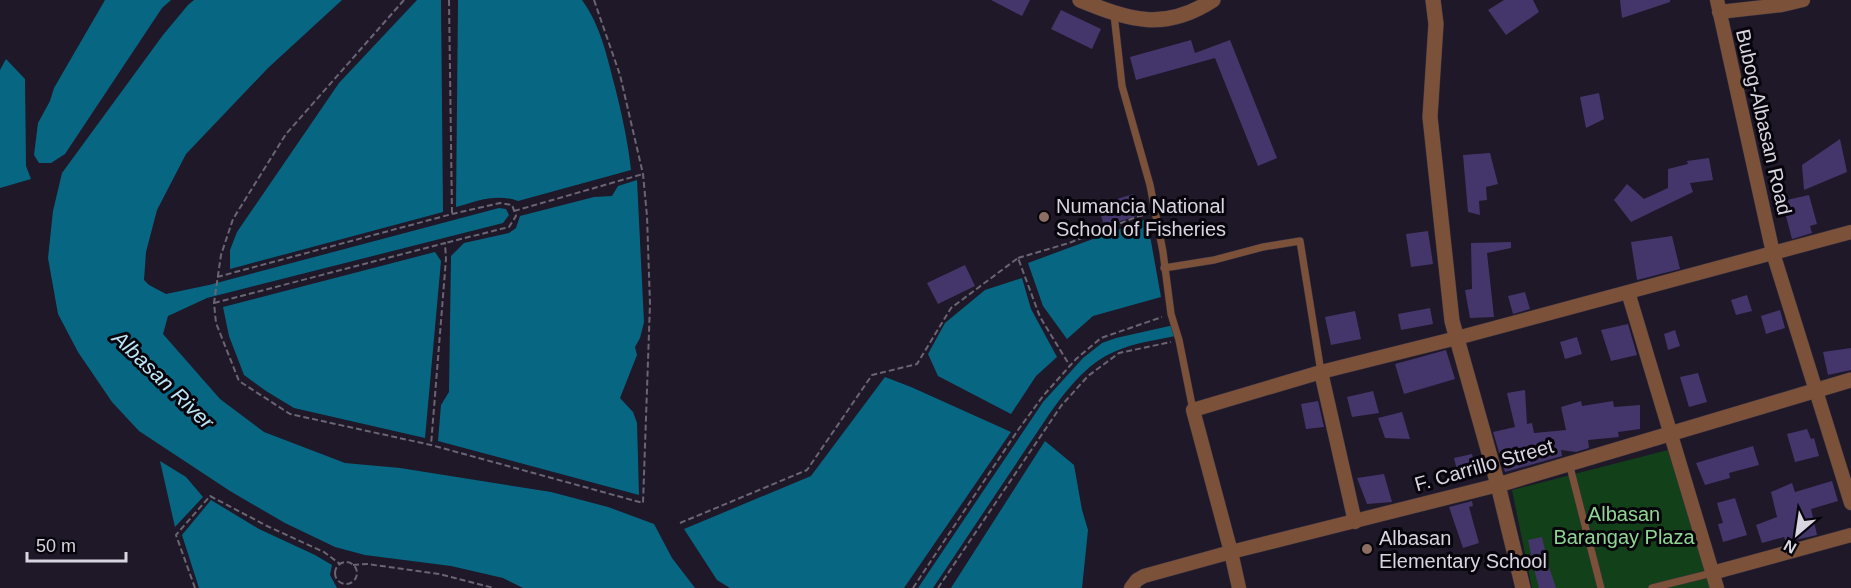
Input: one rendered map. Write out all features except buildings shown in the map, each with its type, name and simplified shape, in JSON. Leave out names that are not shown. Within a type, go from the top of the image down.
[{"type":"street","points":[[1080,0],[1114,14],[1149,21],[1198,10],[1213,0]]},
{"type":"street","points":[[1433,0],[1436,24],[1430,117],[1452,321],[1498,485],[1523,588]]},
{"type":"street","points":[[1718,6],[1782,5],[1803,0]]},
{"type":"street","name":"Bubog-Albasan Road","points":[[1718,6],[1773,253],[1851,503]]},
{"type":"street","points":[[1239,588],[1193,410],[1321,372],[1457,338],[1851,232]]},
{"type":"street","points":[[1628,292],[1717,588]]},
{"type":"street","points":[[1321,372],[1355,522]]},
{"type":"street","name":"F. Carrillo Street","points":[[1131,588],[1137,580],[1144,576],[1498,485],[1851,380]]},
{"type":"street","points":[[1712,573],[1851,536]]},
{"type":"lane","points":[[1114,14],[1122,86],[1150,185],[1163,252],[1171,314],[1179,340],[1193,410]]},
{"type":"lane","points":[[1164,268],[1214,260],[1263,247],[1300,241],[1321,372]]},
{"type":"lane","points":[[1569,463],[1601,588]]},
{"type":"lane","points":[[1652,588],[1712,573]]},
{"type":"path","points":[[404,0],[286,134],[232,219],[216,278],[214,302],[216,323],[239,381],[290,414],[431,445],[643,503],[650,304],[643,174],[620,75],[594,0]]},
{"type":"path","points":[[449,0],[452,214]]},
{"type":"path","points":[[514,211],[643,174]]},
{"type":"path","points":[[214,302],[509,227],[516,216],[512,205],[500,203],[216,278]]},
{"type":"path","points":[[680,523],[807,470],[872,375],[917,364],[951,308],[1018,258],[1069,243],[1139,216],[1156,214]]},
{"type":"path","points":[[431,445],[446,259],[445,243]]},
{"type":"path","points":[[1018,258],[1040,317],[1070,366]]},
{"type":"path","points":[[913,588],[1018,430],[1043,396],[1070,366],[1101,338],[1171,314]]},
{"type":"path","points":[[938,588],[1061,406],[1088,376],[1119,353],[1179,340]]},
{"type":"path","points":[[195,588],[176,535],[210,496],[324,552],[340,564]]},
{"type":"path","points":[[343,588],[356,577],[357,570],[347,562],[340,564],[336,570],[336,577],[345,584]]},
{"type":"path","points":[[353,565],[367,564],[439,574],[494,588]]},
{"type":"green space","name":"Albasan Barangay Plaza","points":[[1668,450],[1710,588],[1532,588],[1512,490]]},
{"type":"water","points":[[105,0],[171,0],[162,8],[65,154],[51,163],[39,163],[34,155],[38,123],[54,88]]},
{"type":"water","name":"Albasan River","points":[[194,0],[342,0],[268,68],[186,154],[157,210],[146,252],[144,280],[149,285],[166,294],[209,285],[499,208],[506,209],[509,215],[503,223],[207,298],[168,316],[163,334],[220,399],[264,432],[345,463],[400,468],[551,492],[608,507],[654,524],[672,558],[695,588],[523,588],[503,578],[451,566],[365,555],[335,547],[285,523],[230,491],[139,431],[112,402],[78,352],[58,314],[48,258],[53,211],[62,173],[163,35]]},
{"type":"water","points":[[417,0],[441,0],[443,212],[230,269],[230,250],[237,232],[339,83]]},
{"type":"water","points":[[458,0],[582,0],[599,31],[606,53],[622,118],[631,170],[518,201],[494,198],[456,207]]},
{"type":"water","points":[[6,59],[25,79],[26,166],[31,179],[0,188],[0,70]]},
{"type":"water","points":[[637,180],[644,322],[635,347],[637,355],[620,398],[633,412],[637,423],[639,495],[438,441],[441,405],[449,392],[451,256],[464,243],[509,233],[516,228],[520,216],[594,197],[612,196],[618,186]]},
{"type":"water","points":[[1147,219],[1161,297],[1093,316],[1067,339],[1043,306],[1028,263]]},
{"type":"water","points":[[435,252],[441,261],[425,438],[294,408],[244,375],[229,336],[223,307]]},
{"type":"water","points":[[1022,278],[1031,309],[1057,357],[1036,376],[1011,414],[938,376],[928,354],[945,323],[985,290]]},
{"type":"water","points":[[1174,325],[1175,336],[1116,351],[1095,363],[1076,380],[1046,419],[933,588],[918,588],[1043,402],[1083,358],[1102,343]]},
{"type":"water","points":[[885,377],[1011,432],[904,588],[730,588],[717,580],[684,529],[811,476]]},
{"type":"water","points":[[1045,441],[1074,465],[1088,530],[1082,588],[951,588]]},
{"type":"water","points":[[160,461],[186,477],[203,497],[175,527]]},
{"type":"water","points":[[211,500],[259,529],[332,565],[330,575],[337,588],[199,588],[182,535]]},
{"type":"place","name":"Numancia National School of Fisheries","points":[[1044,217]]},
{"type":"place","name":"Albasan Elementary School","points":[[1367,549]]}]
